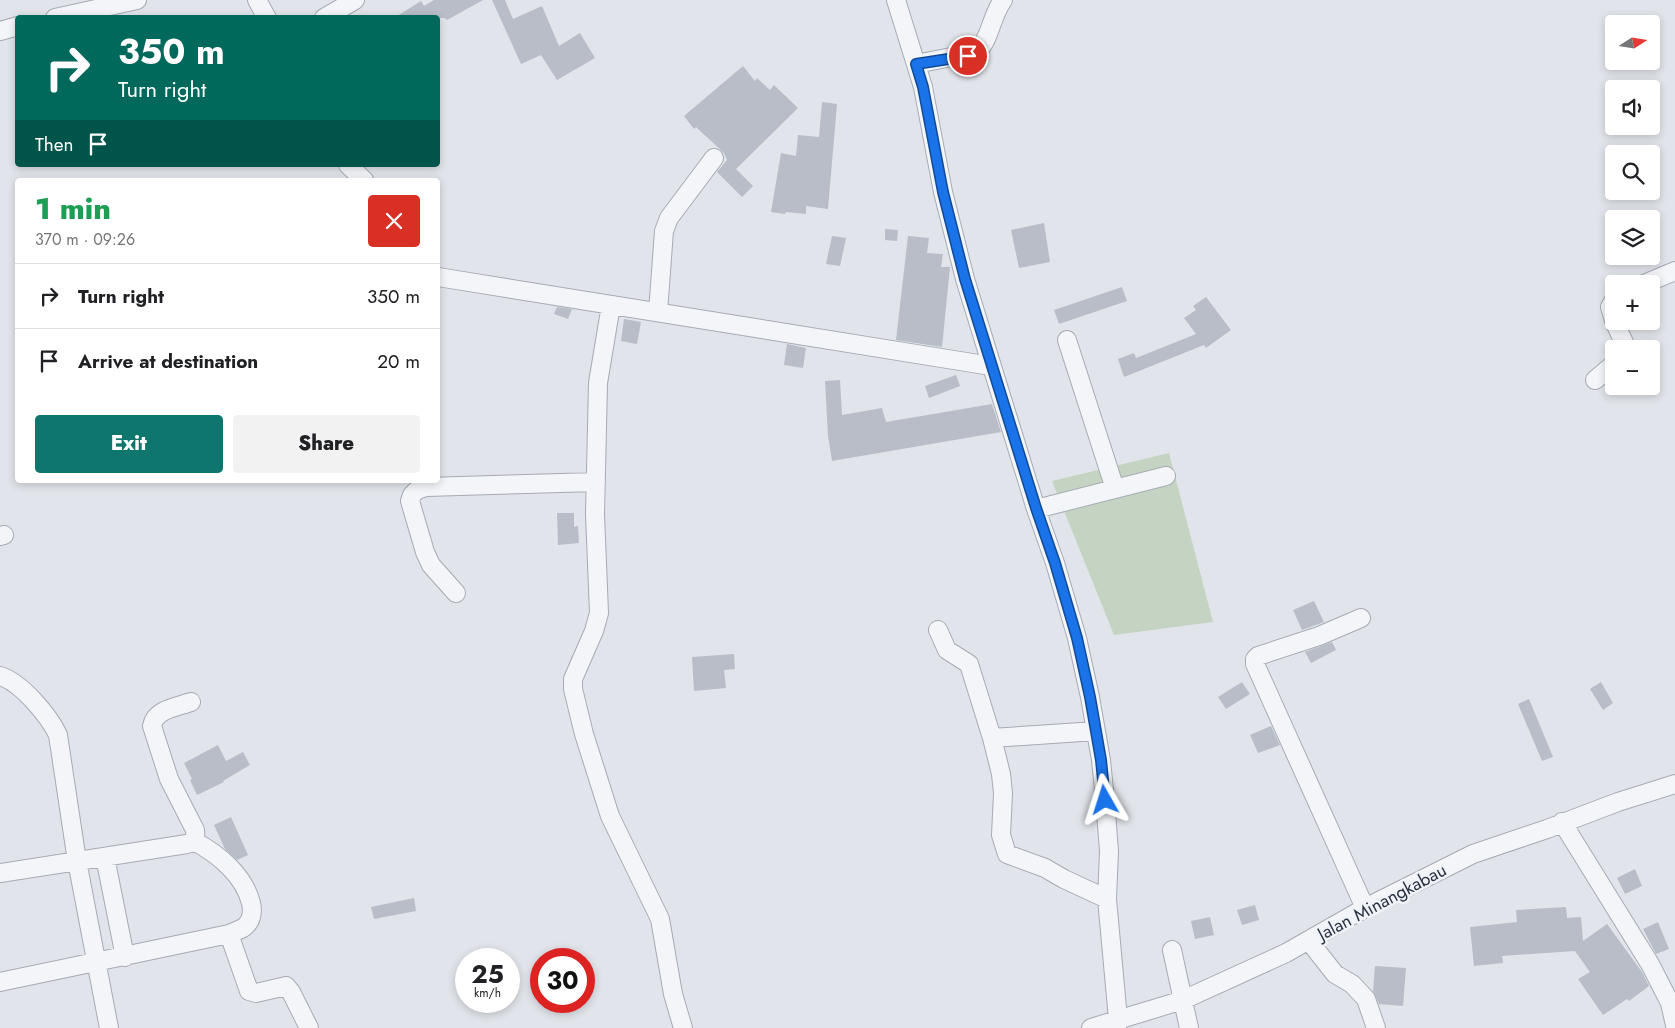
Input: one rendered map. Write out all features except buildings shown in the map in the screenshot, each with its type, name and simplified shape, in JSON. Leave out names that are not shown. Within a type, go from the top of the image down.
[{"type":"street","points":[[69,15],[137,0]]},
{"type":"street","points":[[257,0],[265,15]]},
{"type":"street","points":[[329,15],[355,0]]},
{"type":"street","points":[[896,0],[923,87],[943,192],[965,279],[1077,638],[1096,731],[1104,784],[1109,851],[1107,899],[1118,1023]]},
{"type":"street","points":[[916,64],[977,52],[984,45],[992,19],[1004,0]]},
{"type":"street","points":[[0,31],[15,27]]},
{"type":"street","points":[[658,312],[664,231],[668,218],[714,158]]},
{"type":"street","points":[[350,167],[362,178]]},
{"type":"street","points":[[1660,277],[1675,271]]},
{"type":"street","points":[[440,277],[991,366]]},
{"type":"street","points":[[611,305],[598,383],[596,482],[599,612],[594,631],[573,679],[573,689],[584,734],[610,816],[660,919],[673,994],[683,1028]]},
{"type":"street","points":[[1067,340],[1115,489]]},
{"type":"street","points":[[1595,380],[1605,372]]},
{"type":"street","points":[[1036,508],[1166,476]]},
{"type":"street","points":[[456,593],[432,565],[425,552],[410,501],[412,495],[417,490],[426,487],[481,484],[596,482]]},
{"type":"street","points":[[1361,618],[1319,636],[1258,656],[1255,659],[1255,664],[1365,908]]},
{"type":"street","points":[[938,630],[947,650],[969,664],[992,738],[1002,784],[1001,835],[1007,854],[1045,868],[1107,899]]},
{"type":"street","points":[[0,676],[7,678],[24,691],[54,727],[58,735],[77,861],[95,963],[109,1028]]},
{"type":"street","points":[[0,873],[187,844],[194,841],[196,837],[195,830],[169,779],[152,726],[154,719],[159,714],[191,702]]},
{"type":"street","points":[[992,738],[1096,731]]},
{"type":"street","name":"Jalan Minangkabau","points":[[1091,1028],[1118,1023],[1183,1000],[1309,941],[1365,908],[1473,854],[1675,784]]},
{"type":"street","points":[[1562,822],[1658,977],[1670,1003],[1675,1025]]},
{"type":"street","points":[[0,982],[126,957],[229,934],[244,928],[250,919],[252,910],[244,884],[208,849],[194,841]]},
{"type":"street","points":[[105,857],[126,957]]},
{"type":"street","points":[[229,934],[249,991],[256,992],[286,986],[292,992],[308,1028]]},
{"type":"street","points":[[1309,941],[1335,974],[1352,984],[1366,999],[1376,1028]]},
{"type":"street","points":[[1172,950],[1189,1028]]},
{"type":"green space","points":[[1169,453],[1213,622],[1114,635],[1052,481]]},
{"type":"route","points":[[968,56],[916,64],[923,87],[943,192],[965,279],[1077,638],[1101,760],[1105,800]]}]
